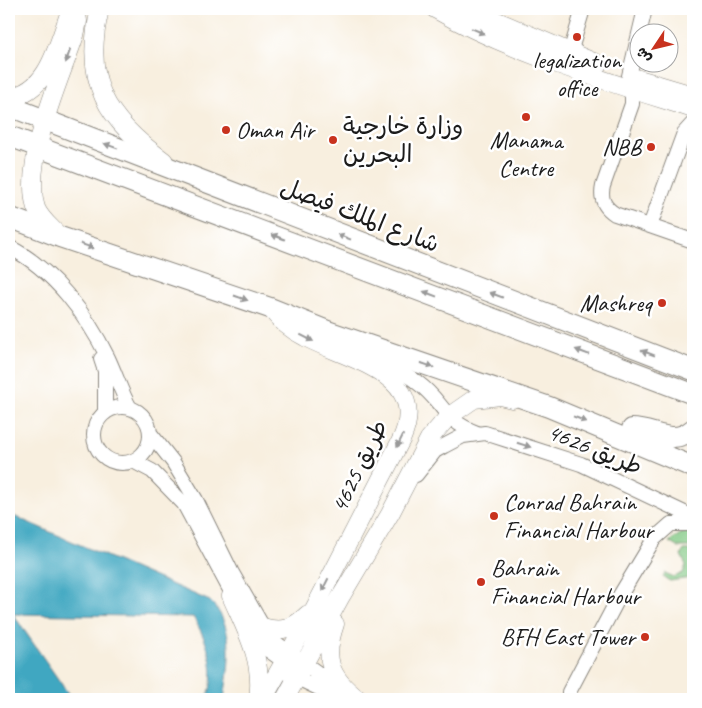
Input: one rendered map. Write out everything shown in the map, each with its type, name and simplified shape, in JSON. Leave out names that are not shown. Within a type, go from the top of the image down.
[{"type":"highway","name":"شارع الملك فيصل","points":[[9,106],[693,371]]},
{"type":"highway","name":"شارع الملك فيصل","points":[[9,136],[693,394]]},
{"type":"highway","points":[[9,217],[60,237],[270,308],[330,332],[549,407],[693,467]]},
{"type":"highway","points":[[605,429],[635,429],[656,436],[674,438],[684,435],[693,429]]},
{"type":"main road","points":[[51,61],[53,33],[60,9]]},
{"type":"main road","points":[[9,97],[32,90],[46,72],[71,9]]},
{"type":"main road","points":[[60,237],[40,216],[36,208],[34,175],[37,147],[75,35],[78,21],[76,9]]},
{"type":"main road","points":[[100,9],[94,39],[94,56],[96,74],[108,108],[127,132],[176,170]]},
{"type":"main road","points":[[435,9],[474,30],[628,82],[693,109]]},
{"type":"main road","points":[[474,10],[579,57],[628,82],[693,95]]},
{"type":"main road","name":"طريق 4625","points":[[262,699],[312,611],[402,438],[408,419],[408,406],[402,391],[394,381],[380,372],[306,338],[280,320],[270,308]]},
{"type":"main road","name":"طريق 4625","points":[[285,699],[340,598],[390,514],[429,439],[448,417],[462,406],[484,397],[500,396],[549,407]]},
{"type":"main road","points":[[231,596],[258,658],[260,680],[258,699]]},
{"type":"main road","points":[[340,598],[329,641],[329,661],[339,681],[357,699]]},
{"type":"main road","points":[[263,627],[279,631],[291,628],[312,611]]},
{"type":"street","points":[[579,57],[572,46],[583,9]]},
{"type":"street","points":[[645,9],[628,82],[632,95],[632,104],[603,186],[601,197],[608,210],[693,241]]},
{"type":"street","points":[[650,226],[684,134],[693,122]]},
{"type":"street","points":[[9,247],[47,274],[73,303],[103,349],[130,408],[146,420],[150,434],[173,462],[196,500],[232,573],[263,627],[300,671],[342,699]]},
{"type":"street","points":[[9,256],[28,267],[56,291],[94,345],[105,371],[105,413],[95,429],[98,449],[102,455],[113,462],[133,461],[152,471],[184,504],[215,560],[231,596],[262,643],[287,657]]},
{"type":"street","name":"طريق 4626","points":[[330,332],[419,383],[448,417],[461,427],[499,437],[581,464],[693,517]]},
{"type":"street","points":[[105,413],[117,408],[130,408]]},
{"type":"street","name":"طريق 4626","points":[[407,481],[418,473],[435,451],[463,436],[478,433]]},
{"type":"street","points":[[133,461],[148,447],[150,434]]},
{"type":"street","points":[[568,699],[569,692],[619,597],[654,539],[671,524],[693,524]]},
{"type":"street","points":[[274,678],[284,673],[300,671],[357,699]]},
{"type":"green space","points":[[693,531],[693,547],[677,547],[669,542],[680,534]]},
{"type":"green space","points":[[684,550],[693,550],[693,573],[691,578],[670,581],[663,577],[665,573],[674,577],[683,573],[686,565],[681,555]]},
{"type":"water","points":[[9,514],[210,601],[219,611],[228,635],[229,660],[224,699],[207,699],[212,677],[210,656],[203,636],[193,617],[13,614],[72,699],[9,699]]},
{"type":"place","name":"legalization office","points":[[577,37]]},
{"type":"place","name":"Manama Centre","points":[[526,117]]},
{"type":"place","name":"Oman Air","points":[[226,130]]},
{"type":"place","name":"وزارة خارجية البحرين","points":[[333,140]]},
{"type":"place","name":"NBB","points":[[651,147]]},
{"type":"place","name":"Mashreq","points":[[662,303]]},
{"type":"place","name":"Conrad Bahrain Financial Harbour","points":[[494,516]]},
{"type":"place","name":"Bahrain Financial Harbour","points":[[481,582]]},
{"type":"place","name":"BFH East Tower","points":[[645,637]]}]
